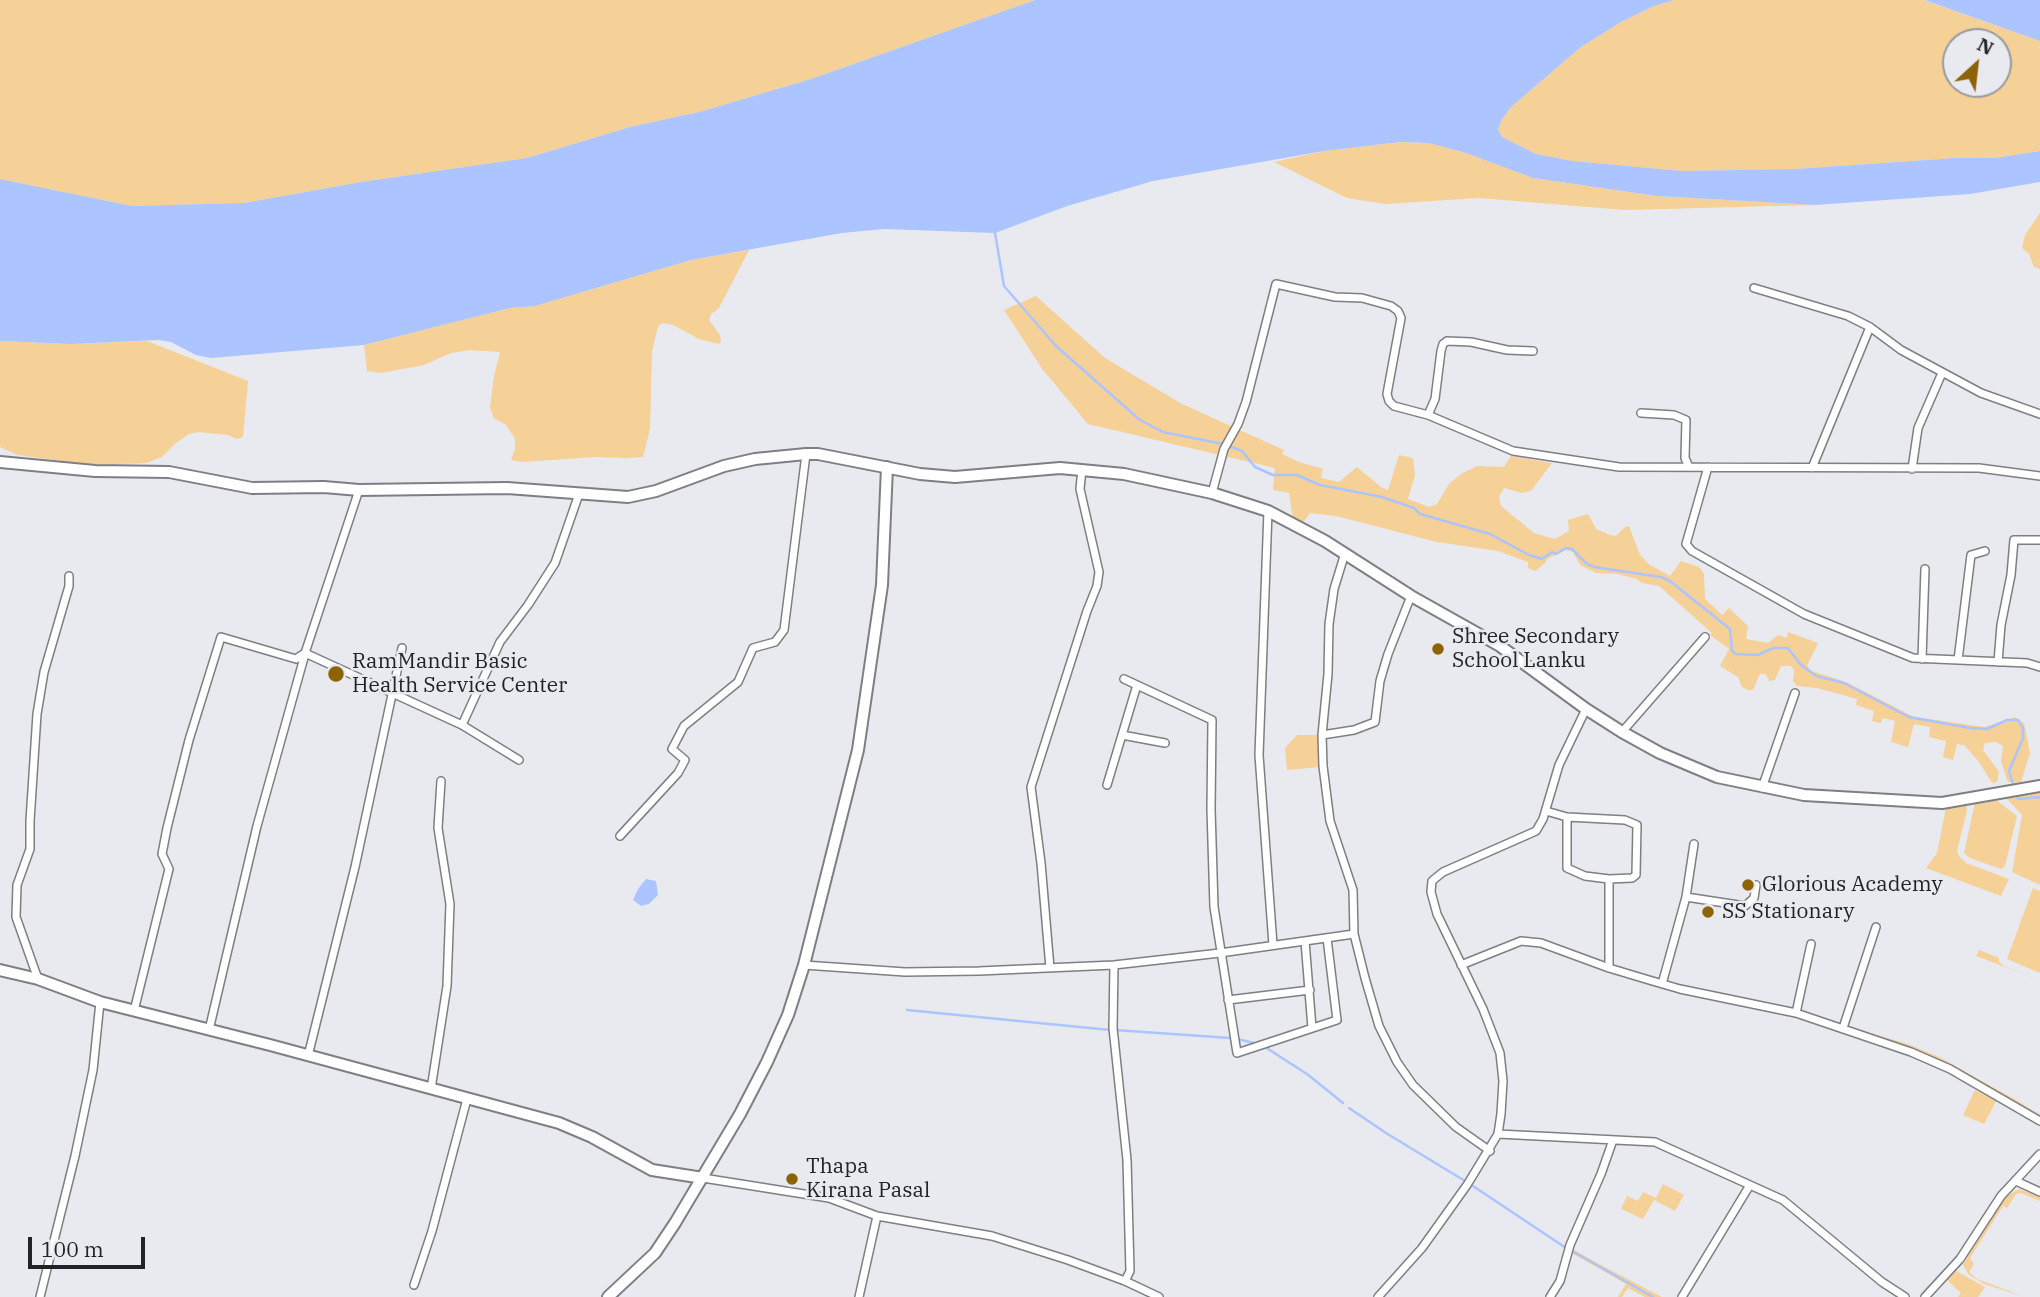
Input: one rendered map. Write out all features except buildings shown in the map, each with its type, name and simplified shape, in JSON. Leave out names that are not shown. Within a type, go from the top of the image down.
[{"type":"street","points":[[1212,493],[1224,449],[1245,402],[1276,284],[1335,297],[1377,301],[1391,306],[1398,311],[1401,318],[1387,394],[1394,406],[1428,415],[1513,451],[1619,467],[1979,468],[2040,476]]},
{"type":"street","points":[[1754,288],[1848,316],[1870,327],[1901,350],[1981,393],[2040,414]]},
{"type":"street","points":[[1812,468],[1870,327]]},
{"type":"street","points":[[1428,415],[1434,398],[1441,351],[1447,341],[1533,351]]},
{"type":"street","points":[[1912,469],[1918,428],[1942,373]]},
{"type":"street","points":[[1642,413],[1674,415],[1686,420],[1685,458],[1689,467]]},
{"type":"street","points":[[620,836],[678,773],[685,760],[672,749],[684,726],[738,682],[753,648],[775,642],[784,630],[806,454]]},
{"type":"street","points":[[0,462],[94,471],[169,472],[252,488],[507,488],[642,496],[724,466],[755,459],[806,454],[920,474],[955,477],[1060,468],[1124,474],[1212,493],[1268,511],[1345,553],[1411,596],[1500,646],[1622,732],[1660,753],[1717,777],[1804,796],[1942,803],[2040,786]]},
{"type":"street","points":[[608,1297],[655,1253],[703,1178],[767,1062],[788,1015],[804,965],[858,750],[882,586],[887,467]]},
{"type":"street","points":[[1708,467],[1687,548],[1804,614],[1913,658],[2027,663],[2040,667]]},
{"type":"street","points":[[1050,968],[1031,787],[1097,586],[1099,572],[1080,489],[1082,469]]},
{"type":"street","points":[[209,1030],[257,826],[305,653],[359,490]]},
{"type":"street","points":[[462,725],[500,642],[555,563],[579,494]]},
{"type":"street","points":[[1268,511],[1258,755],[1273,945]]},
{"type":"street","points":[[1998,662],[2014,540],[2040,540]]},
{"type":"street","points":[[1958,660],[1971,555],[1985,551]]},
{"type":"street","points":[[1345,553],[1334,589],[1329,624],[1322,735],[1330,821],[1353,890],[1354,934],[1374,1014],[1397,1062],[1433,1106],[1456,1127],[1490,1151]]},
{"type":"street","points":[[1922,659],[1925,569]]},
{"type":"street","points":[[38,979],[16,917],[17,885],[30,849],[37,714],[44,672],[69,586],[69,576]]},
{"type":"street","points":[[1322,735],[1354,730],[1375,722],[1380,681],[1411,596]]},
{"type":"street","points":[[134,1011],[169,869],[162,854],[167,828],[189,740],[221,637],[296,659],[305,653]]},
{"type":"street","points":[[1622,732],[1705,637]]},
{"type":"street","points":[[308,1056],[352,880],[402,648]]},
{"type":"street","points":[[305,653],[462,725],[519,760]]},
{"type":"street","points":[[1124,679],[1212,720],[1214,907],[1237,1053],[1337,1020],[1327,938]]},
{"type":"street","points":[[1107,785],[1137,685]]},
{"type":"street","points":[[1762,788],[1796,693]]},
{"type":"street","points":[[1378,1297],[1422,1248],[1490,1151],[1498,1134],[1503,1081],[1500,1053],[1483,1009],[1437,914],[1431,892],[1432,881],[1443,872],[1530,835],[1541,825],[1559,765],[1586,709]]},
{"type":"street","points":[[1122,735],[1165,743]]},
{"type":"street","points":[[430,1089],[447,986],[450,904],[438,828],[441,781]]},
{"type":"street","points":[[1546,811],[1567,817],[1625,820],[1637,825],[1636,875],[1632,878],[1609,879],[1585,876],[1567,868],[1567,817]]},
{"type":"street","points":[[1662,984],[1686,898],[1694,844]]},
{"type":"street","points":[[1609,879],[1609,968]]},
{"type":"street","points":[[1686,898],[1745,906],[1754,898],[1756,885]]},
{"type":"street","points":[[1843,1028],[1876,927]]},
{"type":"street","points":[[804,965],[905,972],[1114,965],[1220,954],[1354,934]]},
{"type":"street","points":[[1305,941],[1312,1028]]},
{"type":"street","points":[[1461,965],[1504,946],[1532,941],[1662,984],[1796,1013],[1911,1052],[1950,1069],[2040,1121]]},
{"type":"street","points":[[1796,1013],[1811,944]]},
{"type":"street","points":[[1114,965],[1113,1028],[1127,1160],[1130,1272],[1125,1281]]},
{"type":"street","points":[[0,970],[38,979],[100,1002],[559,1123],[592,1137],[652,1170],[829,1198],[877,1216],[992,1236],[1125,1281],[1159,1297]]},
{"type":"street","points":[[1228,1000],[1310,990]]},
{"type":"street","points":[[40,1297],[78,1144],[93,1070],[100,1002]]},
{"type":"street","points":[[414,1285],[432,1231],[467,1099]]},
{"type":"street","points":[[1498,1134],[1655,1142],[1790,1205],[1882,1282],[1905,1297]]},
{"type":"street","points":[[1550,1297],[1560,1281],[1570,1245],[1613,1140]]},
{"type":"street","points":[[1924,1297],[1955,1266],[2001,1196],[2040,1154]]},
{"type":"street","points":[[2016,1181],[2040,1192]]},
{"type":"street","points":[[1682,1297],[1750,1185]]},
{"type":"street","points":[[859,1297],[877,1216]]},
{"type":"shaded area","points":[[0,0],[1035,0],[814,78],[703,111],[630,127],[527,158],[361,182],[244,203],[132,206],[0,179]]},
{"type":"shaded area","points":[[1674,0],[1923,0],[2003,28],[1942,28],[1942,98],[2012,98],[2012,31],[2040,41],[2040,151],[1995,158],[1956,158],[1794,169],[1682,171],[1573,161],[1536,154],[1502,137],[1498,129],[1511,107],[1581,47],[1621,22],[1654,6]]},
{"type":"shaded area","points":[[1400,142],[1429,143],[1466,153],[1533,178],[1657,196],[1815,205],[1625,210],[1479,198],[1385,204],[1347,198],[1274,162],[1324,151]]},
{"type":"shaded area","points":[[2040,213],[2040,269],[2034,267],[2029,254],[2022,248],[2025,235]]},
{"type":"shaded area","points":[[749,250],[719,308],[711,314],[709,320],[720,335],[719,344],[699,339],[673,325],[663,323],[658,326],[652,352],[650,429],[643,457],[523,462],[511,460],[515,439],[506,425],[494,418],[490,408],[500,352],[470,350],[451,353],[424,365],[381,373],[367,371],[364,345],[510,308],[535,306],[691,260]]},
{"type":"shaded area","points":[[1036,296],[1105,358],[1182,404],[1284,450],[1282,454],[1299,462],[1323,469],[1321,478],[1339,482],[1357,467],[1388,490],[1399,455],[1413,458],[1415,475],[1408,499],[1429,507],[1437,504],[1449,484],[1477,466],[1504,467],[1511,456],[1552,463],[1531,491],[1522,493],[1504,488],[1499,497],[1501,506],[1534,533],[1555,539],[1569,531],[1568,520],[1588,514],[1596,529],[1610,535],[1616,536],[1629,526],[1640,555],[1650,565],[1670,576],[1681,561],[1699,567],[1704,574],[1705,599],[1722,615],[1729,608],[1748,626],[1746,639],[1768,643],[1778,635],[1787,638],[1788,632],[1818,643],[1807,666],[1812,671],[1846,682],[1914,717],[1985,727],[2015,717],[2024,723],[2030,753],[2021,782],[2008,782],[2001,761],[2003,746],[1996,742],[1985,743],[1983,750],[1999,772],[1997,782],[1992,783],[1964,745],[1957,744],[1953,760],[1943,757],[1946,741],[1929,737],[1930,727],[1914,724],[1908,747],[1891,742],[1895,721],[1883,718],[1881,723],[1872,721],[1874,711],[1856,705],[1857,699],[1817,688],[1797,686],[1793,681],[1794,669],[1791,666],[1781,666],[1775,680],[1769,681],[1766,674],[1760,674],[1753,690],[1742,687],[1738,677],[1720,666],[1729,649],[1710,635],[1712,633],[1659,586],[1618,574],[1596,573],[1580,565],[1573,552],[1566,550],[1547,559],[1535,571],[1528,568],[1528,562],[1498,551],[1437,542],[1336,516],[1310,513],[1301,525],[1293,519],[1289,493],[1273,490],[1275,468],[1088,424],[1043,370],[1004,310]]},
{"type":"shaded area","points":[[0,341],[71,344],[147,341],[248,381],[243,437],[237,439],[228,435],[199,432],[189,434],[162,457],[146,463],[93,465],[17,455],[0,447]]},
{"type":"shaded area","points":[[1297,735],[1319,735],[1320,767],[1287,770],[1285,748]]},
{"type":"shaded area","points":[[2040,788],[2040,885],[2012,872],[2022,815],[2007,796]]},
{"type":"shaded area","points":[[1995,799],[2017,816],[2005,866],[2001,869],[1970,858],[1964,853],[1975,803]]},
{"type":"shaded area","points":[[1966,805],[1957,851],[1966,863],[2009,879],[2001,896],[1926,868],[1937,853],[1946,808]]},
{"type":"shaded area","points":[[2033,888],[2040,891],[2040,973],[2007,959]]},
{"type":"shaded area","points":[[1979,950],[1999,958],[1999,962],[2004,966],[2040,980],[1976,956]]},
{"type":"shaded area","points":[[1813,1016],[1908,1044],[1941,1058],[2016,1100],[2040,1115],[2040,1118],[1939,1061]]},
{"type":"shaded area","points":[[1975,1090],[1996,1101],[1984,1124],[1963,1115]]},
{"type":"shaded area","points":[[1663,1184],[1684,1195],[1675,1211],[1654,1200],[1643,1219],[1621,1209],[1627,1196],[1638,1201],[1643,1192],[1656,1198]]},
{"type":"shaded area","points":[[2019,1189],[2040,1197],[2040,1201],[2021,1193],[2016,1194],[2007,1208],[2003,1206],[1970,1258],[1974,1264],[1969,1272],[1977,1279],[2025,1297],[1984,1284],[1969,1275],[1963,1265],[2004,1198]]},
{"type":"shaded area","points":[[1571,1248],[1662,1297],[1645,1297],[1628,1288],[1622,1297],[1618,1297],[1626,1284],[1570,1252]]},
{"type":"shaded area","points":[[1956,1271],[1985,1287],[1978,1297],[1958,1297],[1961,1293],[1947,1280]]},
{"type":"water","points":[[1035,0],[1674,0],[1654,6],[1621,22],[1581,47],[1511,107],[1498,129],[1502,137],[1536,154],[1573,161],[1682,171],[1794,169],[1956,158],[1995,158],[2040,151],[2040,182],[1970,194],[1815,205],[1657,196],[1533,178],[1466,153],[1429,143],[1400,142],[1324,151],[1153,181],[1067,206],[995,233],[884,229],[842,233],[691,260],[535,306],[510,308],[364,345],[211,358],[159,340],[71,344],[0,341],[0,179],[132,206],[244,203],[361,182],[527,158],[630,127],[703,111],[814,78]]},
{"type":"water","points":[[1924,0],[2040,0],[2040,41],[2012,31],[2012,28],[2003,28]]},
{"type":"water","points":[[646,879],[656,881],[658,895],[649,904],[641,906],[633,900]]},
{"type":"waterway","points":[[995,233],[1004,286],[1056,346],[1140,420],[1163,432],[1223,444]]},
{"type":"waterway","points":[[1229,446],[1242,451],[1255,467],[1273,475],[1297,475],[1320,485],[1382,497],[1414,508],[1420,514],[1490,534],[1542,559],[1552,552],[1556,554],[1566,548],[1572,549],[1587,564],[1594,567],[1661,577],[1670,581],[1730,629],[1732,651],[1736,654],[1758,655],[1773,648],[1788,648],[1800,664],[1816,676],[1844,683],[1909,717],[1987,729],[2007,720],[2018,720],[2023,728],[2023,738],[2009,771],[2013,784]]},
{"type":"waterway","points":[[2016,795],[2018,799],[2040,797]]},
{"type":"waterway","points":[[907,1010],[1110,1030]]},
{"type":"waterway","points":[[1115,1030],[1230,1038]]},
{"type":"waterway","points":[[1237,1039],[1254,1043]]},
{"type":"waterway","points":[[1265,1047],[1307,1074],[1343,1103]]},
{"type":"waterway","points":[[1349,1108],[1465,1181]]},
{"type":"waterway","points":[[1473,1186],[1566,1248]]},
{"type":"waterway","points":[[1572,1251],[1653,1297]]},
{"type":"place","name":"Shree Secondary School Lanku","points":[[1438,649]]},
{"type":"place","name":"RamMandir Basic Health Service Center","points":[[336,674]]},
{"type":"place","name":"Glorious Academy","points":[[1748,885]]},
{"type":"place","name":"SS Stationary","points":[[1708,912]]},
{"type":"place","name":"Thapa Kirana Pasal","points":[[792,1179]]}]
